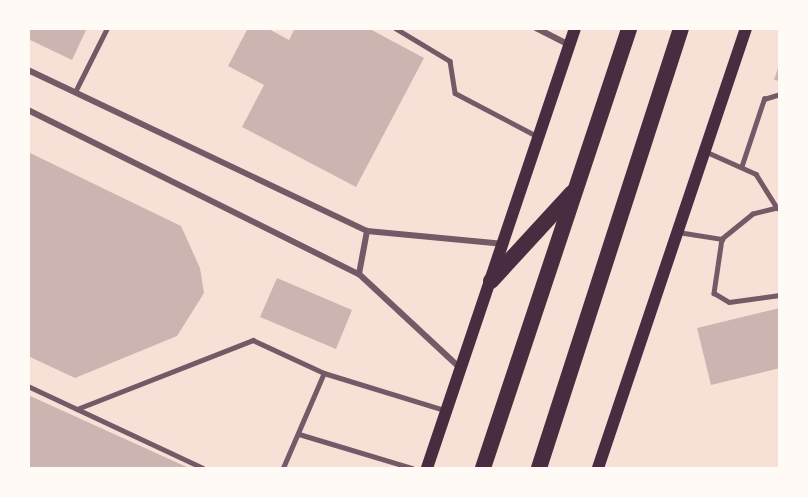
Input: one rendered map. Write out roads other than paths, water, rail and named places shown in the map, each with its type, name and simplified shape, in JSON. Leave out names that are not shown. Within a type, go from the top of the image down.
[{"type":"highway","points":[[483,468],[629,28]]},
{"type":"highway","points":[[539,468],[681,28]]},
{"type":"highway","points":[[491,281],[577,188]]},
{"type":"main road","points":[[427,468],[540,138],[575,28]]},
{"type":"main road","points":[[598,468],[746,28]]},
{"type":"street","points":[[536,28],[570,45]]},
{"type":"street","points":[[28,69],[367,231],[504,244]]},
{"type":"street","points":[[28,110],[359,274],[460,368]]},
{"type":"street","points":[[359,274],[367,231]]},
{"type":"lane","points":[[75,92],[107,28]]},
{"type":"lane","points":[[395,28],[450,61],[455,93],[540,138]]},
{"type":"lane","points":[[742,165],[764,99],[780,94]]},
{"type":"lane","points":[[704,151],[742,165],[769,188],[778,209],[753,214],[722,239],[714,293],[729,302],[780,295]]},
{"type":"lane","points":[[677,232],[722,239]]},
{"type":"lane","points":[[78,409],[252,340],[324,373],[445,410]]},
{"type":"lane","points":[[283,468],[324,373]]},
{"type":"lane","points":[[28,386],[203,468]]},
{"type":"lane","points":[[299,434],[412,468]]}]
